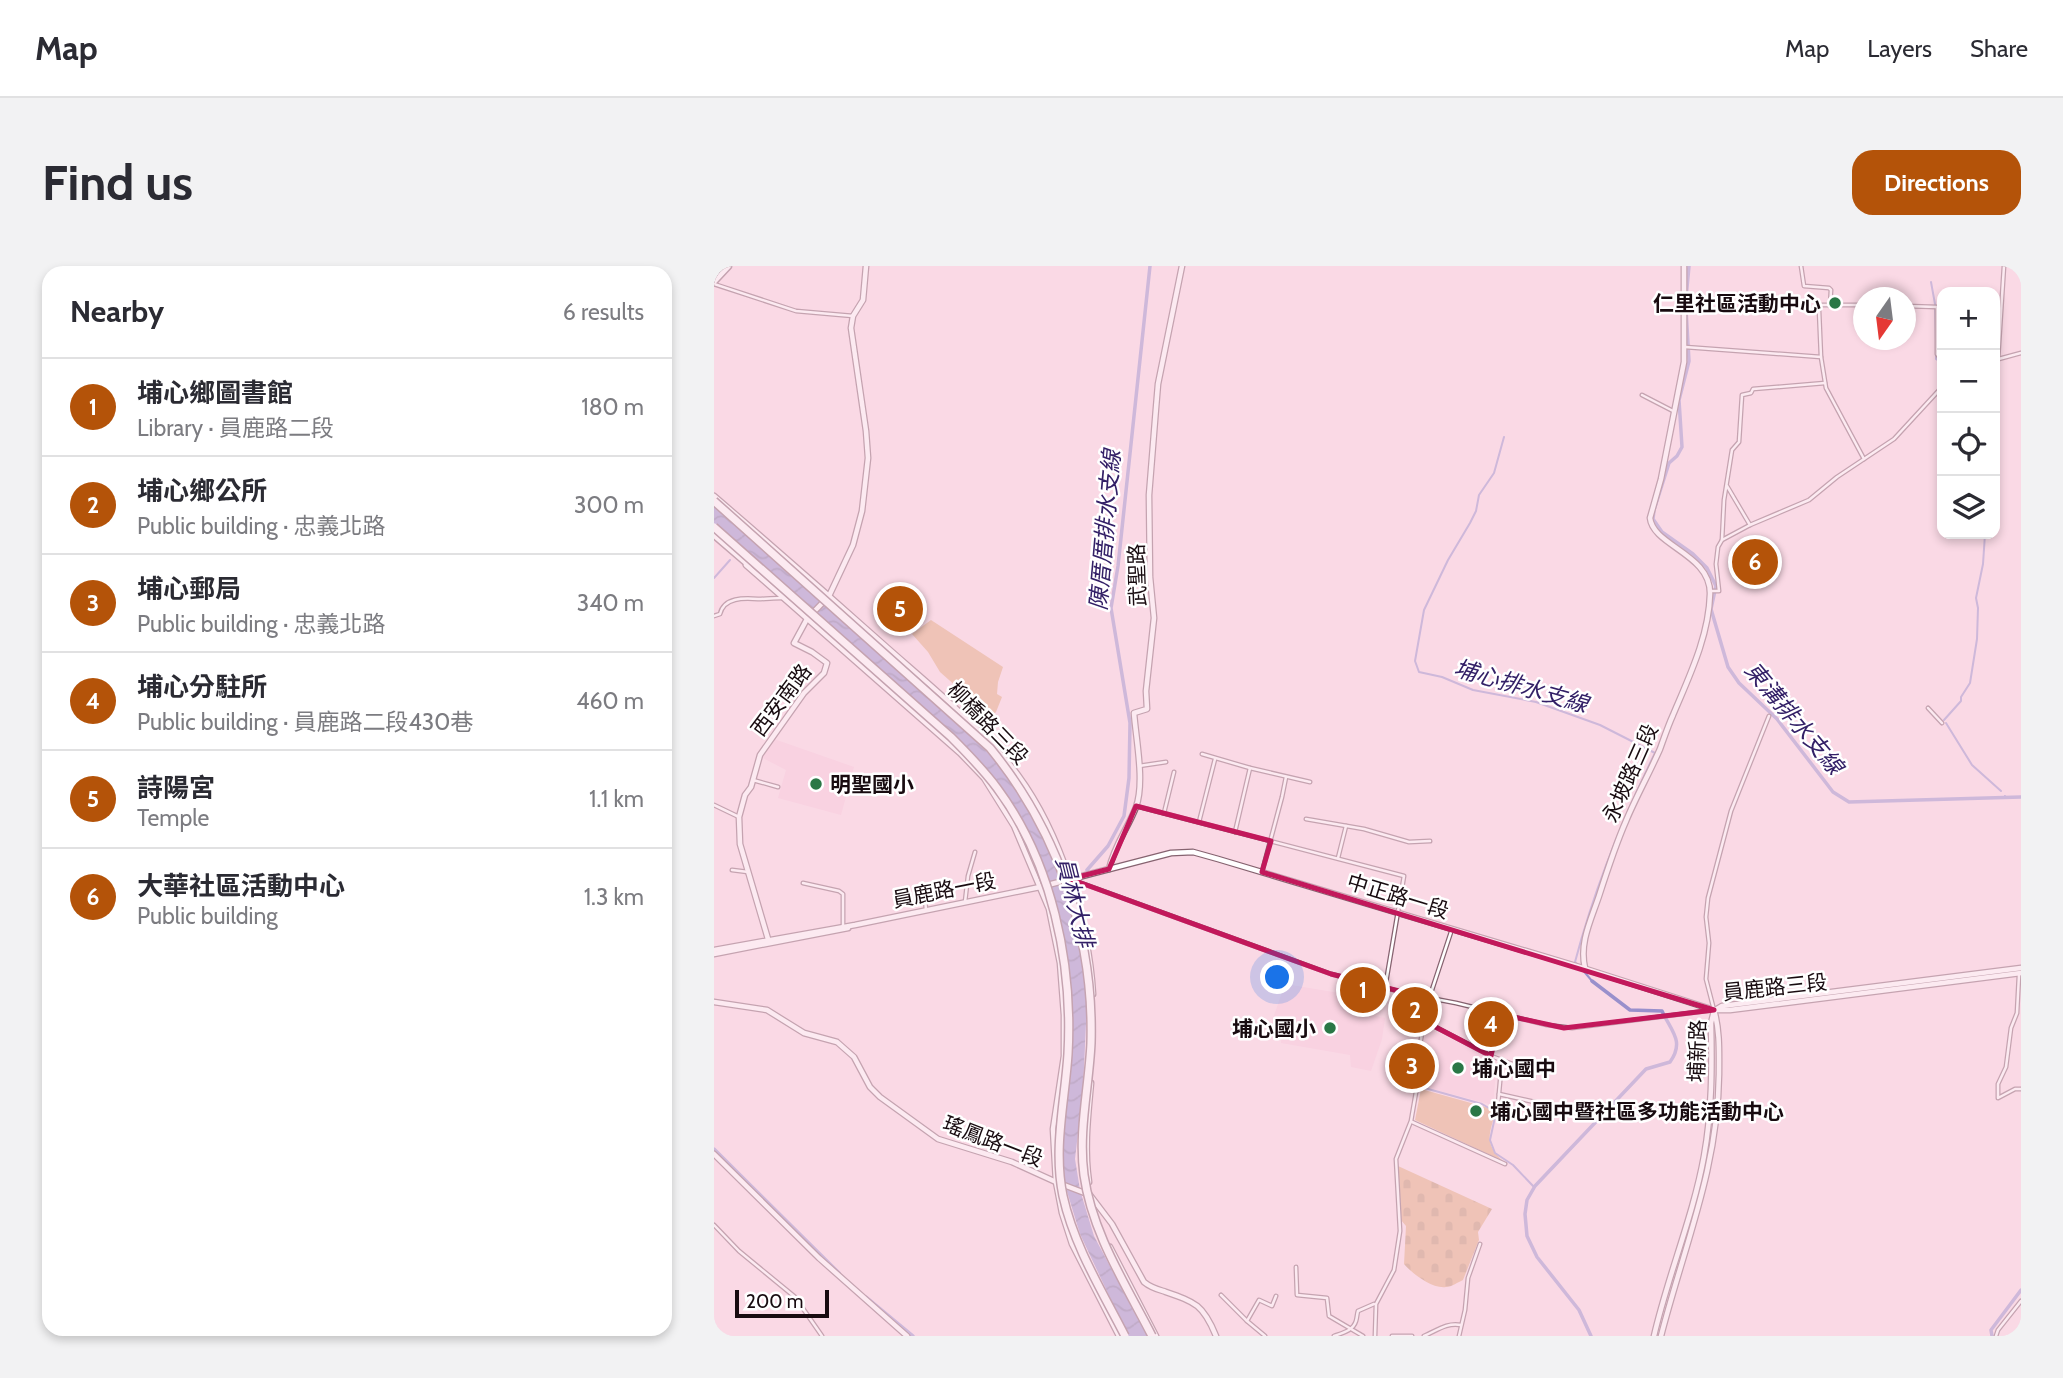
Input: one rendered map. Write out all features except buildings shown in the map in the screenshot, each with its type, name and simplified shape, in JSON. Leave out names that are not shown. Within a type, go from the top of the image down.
[{"type":"highway","points":[[714,498],[885,649],[893,660]]},
{"type":"highway","points":[[714,498],[990,748],[1017,782],[1037,815],[1054,850],[1074,905],[1083,943],[1091,1042],[1082,1145],[1084,1177],[1090,1205],[1107,1249],[1154,1336]]},
{"type":"highway","points":[[714,527],[951,737],[999,790],[1019,824],[1054,908],[1065,962],[1069,1015],[1068,1057],[1059,1129],[1063,1195],[1078,1242],[1125,1336]]},
{"type":"highway","points":[[714,535],[887,685],[901,693]]},
{"type":"main road","points":[[714,273],[720,266]]},
{"type":"main road","points":[[714,283],[728,266]]},
{"type":"street","points":[[807,619],[829,596],[856,533],[862,511],[867,470],[866,431],[851,328],[853,316],[863,300],[866,266]]},
{"type":"street","name":"武聖路","points":[[1109,869],[1140,793],[1134,713],[1146,709],[1154,618],[1150,577],[1149,495],[1158,384],[1182,266]]},
{"type":"street","points":[[1685,266],[1684,362],[1661,479],[1650,518],[1656,531],[1705,573],[1710,591],[1719,591],[1716,564],[1718,547],[1722,540],[1809,500],[1837,477],[1894,439],[1937,392]]},
{"type":"street","points":[[1801,266],[1804,286],[1831,290],[1830,306]]},
{"type":"street","points":[[1997,350],[2004,266]]},
{"type":"street","points":[[714,283],[796,310],[853,316]]},
{"type":"street","points":[[1853,305],[1820,307],[1821,357],[1826,388],[1865,460]]},
{"type":"street","points":[[1916,306],[1935,307],[1937,354]]},
{"type":"street","points":[[1685,348],[1821,357]]},
{"type":"street","points":[[2000,359],[2021,353]]},
{"type":"street","points":[[1722,540],[1721,527],[1732,450],[1739,442],[1742,395],[1751,393],[1753,389],[1825,383]]},
{"type":"street","points":[[1642,395],[1673,411]]},
{"type":"street","points":[[1727,486],[1750,525]]},
{"type":"street","name":"柳橋路三段","points":[[714,498],[967,719],[1019,777],[1041,812],[1067,880],[1086,941],[1092,982],[1094,1041],[1086,1142],[1088,1194],[1110,1247],[1154,1336]]},
{"type":"street","name":"柳橋路三段","points":[[714,535],[947,740],[984,778],[1014,826],[1049,908],[1055,934],[1064,1015],[1064,1056],[1053,1129],[1056,1182],[1062,1213],[1072,1244],[1119,1336]]},
{"type":"street","name":"永坡路三段","points":[[1586,969],[1582,956],[1584,940],[1625,822],[1659,751],[1692,671],[1706,622],[1710,591]]},
{"type":"street","points":[[714,616],[720,614],[721,608],[727,602],[750,598],[785,599]]},
{"type":"street","name":"西安南路","points":[[768,939],[740,844],[739,817],[760,755],[799,701],[824,673],[827,663],[813,652],[794,643],[807,619]]},
{"type":"street","points":[[1928,708],[1942,723]]},
{"type":"street","points":[[1067,880],[1331,974],[1564,1028],[1714,1010],[1706,979],[1709,943],[1706,917],[1708,898],[1731,811],[1769,716]]},
{"type":"street","points":[[1202,754],[1310,782]]},
{"type":"street","points":[[1199,822],[1215,759]]},
{"type":"street","points":[[1139,766],[1166,762]]},
{"type":"street","points":[[1235,832],[1250,768]]},
{"type":"street","points":[[1164,814],[1174,772]]},
{"type":"street","points":[[1262,872],[1283,797],[1286,776]]},
{"type":"street","points":[[753,780],[778,787]]},
{"type":"street","points":[[714,805],[739,817]]},
{"type":"street","points":[[1136,806],[1404,876],[1385,988]]},
{"type":"street","points":[[1306,819],[1346,825],[1409,842],[1430,841]]},
{"type":"street","points":[[1338,858],[1346,825]]},
{"type":"street","points":[[965,902],[968,876],[975,852]]},
{"type":"street","name":"中正路一段","points":[[1048,885],[1151,857],[1185,852],[1262,872],[1714,1010]]},
{"type":"street","points":[[732,870],[748,872]]},
{"type":"street","points":[[803,883],[843,894],[843,926]]},
{"type":"street","name":"員鹿路一段","points":[[714,952],[846,928],[1048,885]]},
{"type":"street","points":[[924,887],[926,910]]},
{"type":"street","name":"員鹿路一段","points":[[714,952],[768,939],[855,925]]},
{"type":"street","points":[[1375,1336],[1376,1304],[1394,1270],[1400,1231],[1396,1159],[1411,1122],[1419,1075],[1418,1058],[1429,998],[1452,929]]},
{"type":"street","points":[[2020,971],[2017,1013],[2011,1028],[2006,1067],[1997,1084],[1998,1098],[2015,1088],[2021,1089]]},
{"type":"street","name":"員鹿路三段","points":[[1714,1010],[1722,1006],[2020,971]]},
{"type":"street","name":"瑤鳳路一段","points":[[714,1002],[767,1010],[804,1033],[837,1042],[854,1057],[870,1087],[880,1097],[938,1139],[1012,1162],[1088,1194]]},
{"type":"street","name":"埔新路","points":[[1654,1336],[1696,1193],[1704,1156],[1711,1104],[1711,1023],[1714,1010]]},
{"type":"street","name":"埔新路","points":[[1661,1336],[1706,1184],[1714,1142],[1718,1102],[1719,1028],[1714,1010]]},
{"type":"street","points":[[1491,1056],[1500,1014]]},
{"type":"street","points":[[1424,1021],[1491,1056],[1546,1072]]},
{"type":"street","points":[[1497,1115],[1502,1060]]},
{"type":"street","points":[[1500,1094],[1539,1103]]},
{"type":"street","points":[[1411,1122],[1505,1164]]},
{"type":"street","points":[[714,1154],[819,1258],[907,1336]]},
{"type":"street","points":[[1088,1194],[1112,1224],[1144,1282],[1149,1287],[1185,1298],[1199,1306],[1208,1316],[1216,1336]]},
{"type":"street","points":[[714,1225],[739,1251],[794,1297],[822,1336]]},
{"type":"street","points":[[1459,1336],[1468,1278],[1480,1244]]},
{"type":"street","points":[[1296,1267],[1297,1295],[1327,1298],[1329,1316],[1363,1336]]},
{"type":"street","points":[[1221,1295],[1265,1336]]},
{"type":"street","points":[[1247,1321],[1259,1300],[1272,1306],[1276,1296]]},
{"type":"street","points":[[1996,1336],[2021,1301]]},
{"type":"street","points":[[1334,1336],[1352,1328],[1358,1311],[1376,1304]]},
{"type":"street","points":[[1424,1336],[1437,1328],[1461,1325]]},
{"type":"street","points":[[1392,1336],[1412,1336]]},
{"type":"highlighted area","points":[[1136,806],[1271,841],[1262,872],[1714,1010],[1564,1028],[1500,1014],[1491,1056],[1424,1021],[1427,998],[1331,974],[1070,879],[1109,869]]},
{"type":"shaded area","name":"明聖國小","points":[[774,739],[854,767],[841,815],[778,798],[786,770],[761,757]]},
{"type":"shaded area","name":"埔心國小","points":[[1285,984],[1369,998],[1366,1014],[1385,1018],[1382,1039],[1371,1071],[1351,1067],[1350,1055],[1281,1043],[1282,1030],[1270,1027]]},
{"type":"shaded area","name":"埔心國中","points":[[1426,1027],[1493,1059],[1496,1071],[1493,1105],[1421,1086]]},
{"type":"green space","points":[[931,620],[1003,667],[997,694],[1002,697],[996,712],[987,721],[967,696],[940,672],[928,652],[912,634]]},
{"type":"green space","points":[[1421,1089],[1496,1110],[1490,1131],[1490,1143],[1503,1161],[1415,1120]]},
{"type":"green space","points":[[1398,1166],[1492,1209],[1478,1232],[1479,1240],[1463,1280],[1448,1287],[1441,1287],[1429,1283],[1404,1264],[1406,1226],[1401,1220]]},
{"type":"water","points":[[714,503],[968,730],[1014,783],[1043,833],[1063,883],[1081,945],[1087,1002],[1083,1089],[1075,1159],[1080,1190],[1094,1236],[1147,1336],[1128,1336],[1080,1234],[1065,1185],[1061,1156],[1071,1057],[1071,992],[1055,901],[1024,827],[1003,789],[967,749],[714,524]]},
{"type":"waterway","name":"陳厝厝排水支線","points":[[1087,870],[1108,846],[1124,816],[1129,778],[1130,723],[1111,608],[1118,566],[1150,266]]},
{"type":"waterway","points":[[1686,298],[1689,266]]},
{"type":"waterway","points":[[1931,282],[1936,340]]},
{"type":"waterway","name":"東溝排水支線","points":[[1686,309],[1689,361],[1679,400],[1682,447],[1669,463],[1653,519],[1662,532],[1693,554],[1707,568],[1716,586],[1711,609],[1728,667],[1739,683],[1777,719],[1833,792],[1849,802],[2021,797]]},
{"type":"waterway","points":[[1936,353],[1937,360]]},
{"type":"waterway","name":"埔心排水支線","points":[[1504,437],[1494,473],[1479,495],[1476,511],[1424,610],[1415,661],[1419,672],[1442,677],[1473,690],[1536,702],[1600,725],[1655,753],[1600,882],[1575,962],[1577,964]]},
{"type":"waterway","points":[[1944,720],[1961,701],[1970,683],[1977,639],[1976,598],[1985,539]]},
{"type":"waterway","points":[[714,578],[730,560]]},
{"type":"waterway","points":[[1946,723],[1972,765],[2001,791]]},
{"type":"waterway","name":"埔心排水支線","points":[[1581,968],[1592,981]]},
{"type":"waterway","points":[[1591,1336],[1579,1310],[1537,1257],[1527,1236],[1527,1200],[1535,1186],[1646,1069],[1670,1062],[1676,1048],[1675,1036],[1662,1011],[1630,1010],[1592,981]]},
{"type":"waterway","points":[[1421,1087],[1482,1104],[1492,1110],[1495,1117],[1490,1140],[1495,1153],[1513,1165],[1534,1187]]},
{"type":"waterway","points":[[714,1149],[839,1273]]},
{"type":"waterway","name":"東溝排水支線","points":[[1992,1336],[1991,1330],[2021,1290]]},
{"type":"waterway","points":[[866,1297],[913,1336]]},
{"type":"place","name":"仁里社區活動中心","points":[[1835,303]]},
{"type":"place","name":"大華社區活動中心","points":[[1755,562]]},
{"type":"place","name":"詩陽宮","points":[[900,609]]},
{"type":"place","name":"明聖國小","points":[[816,784]]},
{"type":"place","name":"埔心鄉圖書館","points":[[1363,990]]},
{"type":"place","name":"埔心鄉公所","points":[[1415,1010]]},
{"type":"place","name":"埔心分駐所","points":[[1491,1024]]},
{"type":"place","name":"埔心國小","points":[[1330,1028]]},
{"type":"place","name":"埔心郵局","points":[[1412,1066]]},
{"type":"place","name":"埔心國中","points":[[1458,1068]]},
{"type":"place","name":"埔心國中暨社區多功能活動中心","points":[[1476,1111]]},
{"type":"water label","name":"員林大排","points":[[1075,902]]}]
